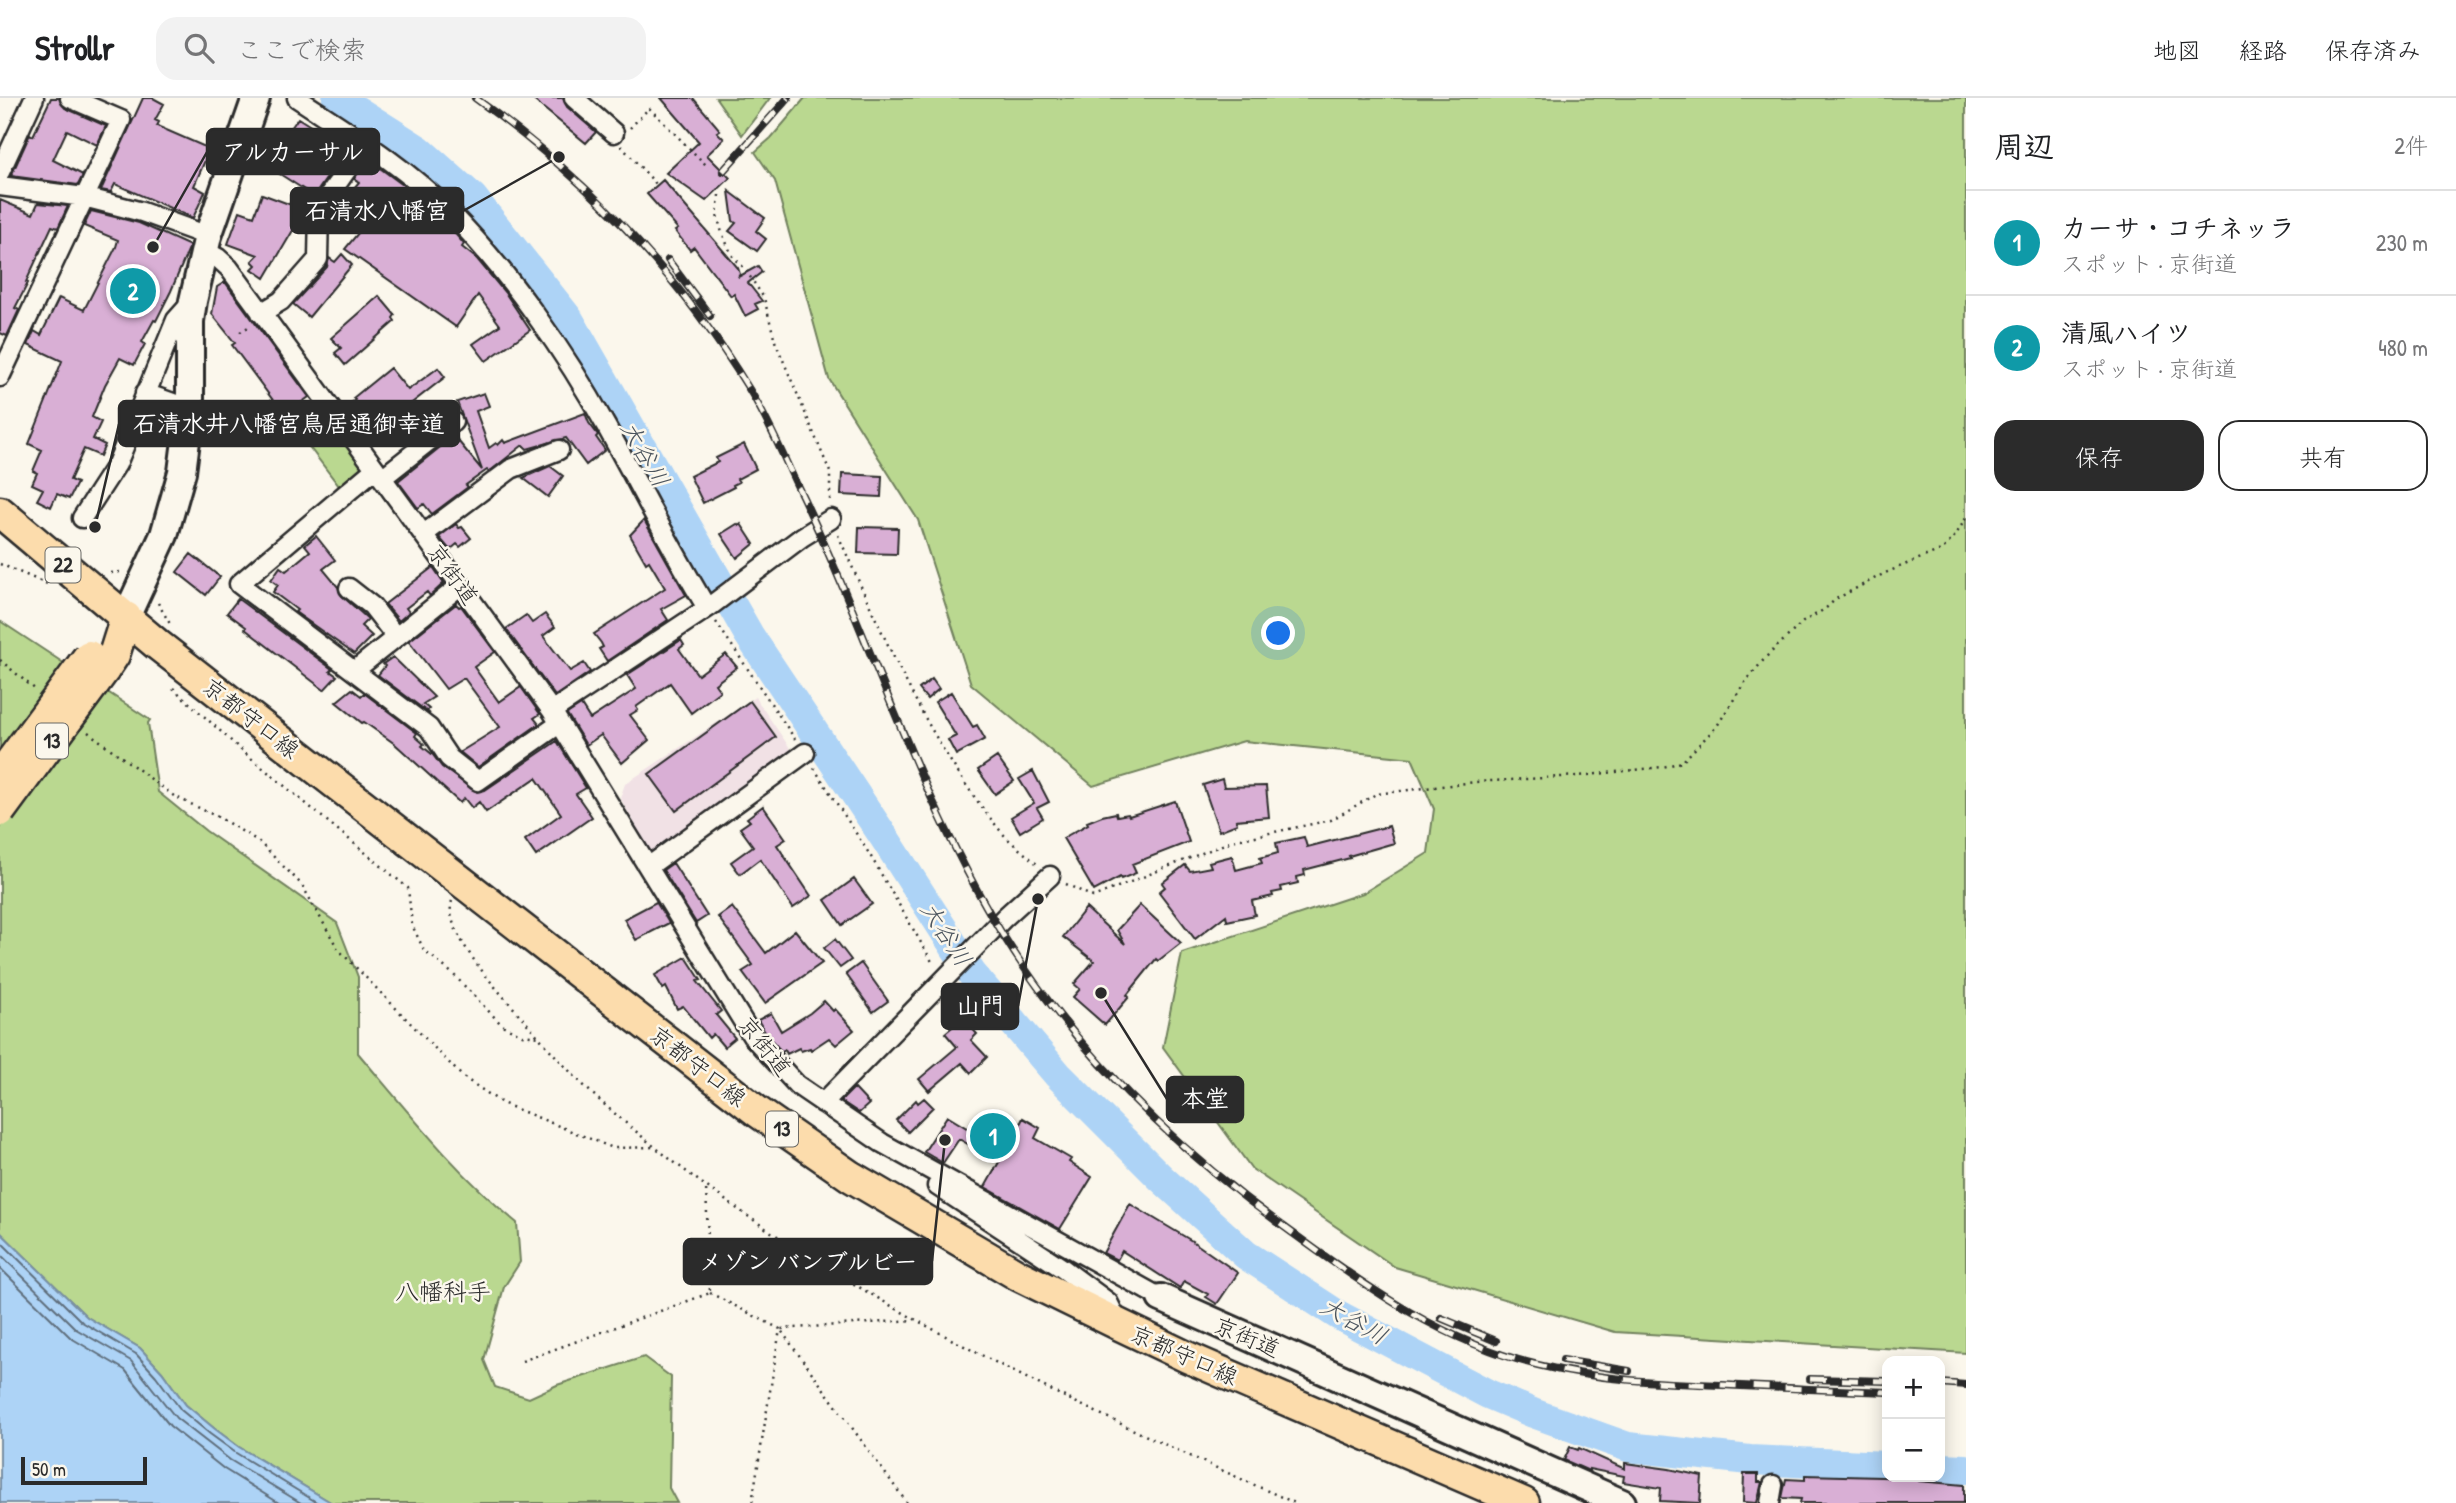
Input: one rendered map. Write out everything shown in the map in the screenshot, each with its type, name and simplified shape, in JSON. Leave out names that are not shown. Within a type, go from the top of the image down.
[{"type":"main road","name":"22","points":[[0,512],[126,617]]},
{"type":"main road","name":"13","points":[[0,776],[97,663],[114,655],[126,617]]},
{"type":"main road","name":"京都守口線","points":[[126,617],[459,880],[758,1111],[850,1176],[1018,1275],[1120,1325],[1187,1357],[1524,1503]]},
{"type":"main road","name":"13","points":[[0,811],[97,663]]},
{"type":"street","points":[[0,172],[34,98]]},
{"type":"street","points":[[0,377],[121,120],[70,98]]},
{"type":"street","points":[[126,617],[153,561],[183,472],[190,409],[190,321],[193,301],[207,244],[256,98]]},
{"type":"street","points":[[297,98],[405,171],[450,212],[513,284],[605,424],[645,501],[708,607]]},
{"type":"street","points":[[574,98],[617,136]]},
{"type":"street","points":[[261,313],[281,301],[318,259],[319,209],[365,144]]},
{"type":"street","name":"京街道","points":[[0,186],[85,197],[142,212],[207,244],[229,268],[556,717],[752,1036],[797,1085],[882,1143],[1161,1298],[1622,1503]]},
{"type":"street","points":[[82,517],[117,464],[176,320],[193,301]]},
{"type":"street","points":[[145,393],[190,409]]},
{"type":"street","points":[[453,422],[378,474],[239,584],[429,728],[449,758],[478,780],[556,717],[802,537],[831,519]]},
{"type":"street","points":[[424,534],[511,469],[559,450]]},
{"type":"street","points":[[354,671],[461,585]]},
{"type":"street","points":[[349,588],[372,606],[396,637]]},
{"type":"street","points":[[648,867],[805,753]]},
{"type":"street","points":[[823,1102],[1004,918],[1050,876]]},
{"type":"street","points":[[882,1143],[946,1193],[1062,1268],[1108,1302],[1120,1325]]},
{"type":"path","points":[[657,185],[620,145],[617,136],[649,108],[706,165]]},
{"type":"path","points":[[719,195],[718,215],[722,233],[732,255],[746,269],[764,298],[775,341],[830,472],[831,519],[890,650],[951,763],[1000,830],[1050,876],[1093,897],[1232,841],[1331,820],[1376,794],[1475,782],[1578,776],[1662,767],[1682,762],[1717,726],[1743,685],[1766,657],[1803,622],[1836,599],[1943,549],[1966,518]]},
{"type":"path","points":[[157,440],[160,429]]},
{"type":"path","points":[[0,564],[58,588]]},
{"type":"path","points":[[104,573],[121,572]]},
{"type":"path","points":[[153,597],[172,627]]},
{"type":"path","points":[[708,607],[870,855],[944,979]]},
{"type":"path","points":[[0,660],[42,695]]},
{"type":"path","points":[[173,688],[240,749],[408,888],[412,925],[424,950],[453,974],[502,1025],[522,1035],[539,1037]]},
{"type":"path","points":[[84,729],[174,796],[220,818],[258,841],[302,885],[338,950],[463,1077],[502,1103],[613,1148],[657,1147]]},
{"type":"path","points":[[459,880],[449,907],[462,944],[498,991],[604,1104],[706,1187],[870,1295],[993,1363],[1295,1503]]},
{"type":"path","points":[[706,1187],[710,1293]]},
{"type":"path","points":[[522,1362],[710,1293],[780,1329],[907,1503]]},
{"type":"path","points":[[780,1329],[914,1320]]},
{"type":"path","points":[[752,1503],[780,1329]]},
{"type":"shaded area","points":[[755,697],[794,754],[652,854],[620,798],[625,784]]},
{"type":"green space","points":[[716,98],[770,98],[742,135]]},
{"type":"green space","points":[[805,98],[1966,98],[1966,1353],[1615,1332],[1395,1267],[1252,1169],[1163,1047],[1182,953],[1363,893],[1428,853],[1434,809],[1412,758],[1244,741],[1093,786],[971,684],[918,520],[829,379],[775,181],[755,152],[771,138]]},
{"type":"green space","points":[[316,404],[364,467],[339,486],[291,423]]},
{"type":"green space","points":[[0,621],[150,720],[148,723],[158,792],[206,831],[337,923],[358,977],[358,1053],[453,1163],[517,1223],[520,1262],[504,1287],[484,1360],[495,1387],[529,1398],[557,1385],[644,1357],[671,1377],[669,1488],[677,1503],[332,1503],[239,1447],[215,1429],[186,1405],[140,1348],[87,1317],[0,1232]]},
{"type":"water","points":[[0,1232],[87,1317],[140,1348],[186,1405],[215,1429],[239,1447],[332,1503],[0,1503]]},
{"type":"building","points":[[51,98],[59,98],[65,108],[106,126],[97,145],[67,130],[53,160],[83,175],[78,185],[11,176],[30,134],[33,136]]},
{"type":"building","points":[[143,98],[153,98],[164,104],[155,120],[159,122],[157,126],[210,149],[194,186],[205,192],[193,218],[115,184],[111,192],[101,190]]},
{"type":"building","points":[[531,98],[563,98],[567,107],[596,132],[586,143]]},
{"type":"building","points":[[661,98],[693,98],[720,130],[717,132],[724,139],[707,155],[730,178],[706,201],[666,173],[699,142]]},
{"type":"building","points":[[298,118],[347,149],[314,196],[272,169],[295,134],[289,131]]},
{"type":"building","points":[[366,162],[371,165],[373,163],[407,188],[433,211],[431,214],[450,228],[464,244],[462,247],[477,259],[506,294],[530,330],[486,361],[473,344],[500,325],[478,295],[456,327],[345,249],[359,232],[353,228],[373,205],[354,188],[359,182],[354,179]]},
{"type":"building","points":[[663,180],[738,268],[738,277],[758,266],[762,272],[748,283],[762,301],[755,304],[758,309],[745,316],[734,294],[731,296],[694,247],[690,250],[675,231],[678,229],[647,194]]},
{"type":"building","points":[[729,191],[765,218],[756,231],[766,239],[757,251],[729,231],[736,223],[733,221]]},
{"type":"building","points":[[262,194],[305,210],[265,278],[252,269],[256,265],[252,261],[258,255],[228,244],[240,211],[254,216]]},
{"type":"building","points":[[0,200],[33,214],[38,203],[68,206],[58,228],[52,226],[15,308],[19,310],[7,336],[0,333]]},
{"type":"building","points":[[91,211],[139,223],[190,246],[156,321],[154,320],[142,342],[145,344],[134,365],[120,358],[105,385],[92,417],[101,422],[93,439],[105,445],[100,456],[84,449],[70,480],[77,483],[69,499],[57,494],[51,507],[37,500],[43,489],[32,484],[37,473],[33,471],[42,450],[29,444],[62,361],[28,345],[34,331],[41,335],[59,298],[84,310],[116,247],[118,240],[84,226]]},
{"type":"building","points":[[342,254],[352,265],[309,317],[293,304],[327,267],[329,258],[335,262]]},
{"type":"building","points":[[225,282],[309,397],[284,415],[212,314],[217,287]]},
{"type":"building","points":[[379,296],[395,315],[395,321],[345,365],[335,353],[341,348],[331,338]]},
{"type":"building","points":[[390,368],[408,390],[438,368],[445,377],[367,438],[345,408],[355,400],[353,398]]},
{"type":"building","points":[[484,393],[489,406],[476,411],[489,448],[503,440],[505,443],[585,413],[605,450],[586,465],[566,438],[527,449],[523,445],[489,472],[487,470],[466,485],[468,487],[432,514],[424,504],[418,508],[398,481],[454,436],[482,470],[457,402]]},
{"type":"building","points":[[744,444],[756,469],[737,479],[739,482],[733,485],[734,487],[703,503],[690,476],[718,462],[716,458]]},
{"type":"building","points":[[550,466],[563,476],[548,497],[523,478]]},
{"type":"building","points":[[842,474],[882,476],[881,497],[841,495]]},
{"type":"building","points":[[644,520],[686,595],[661,609],[668,620],[607,661],[599,649],[603,647],[594,634],[665,588],[630,535]]},
{"type":"building","points":[[456,524],[471,538],[460,547],[457,544],[450,550],[439,537]]},
{"type":"building","points":[[741,524],[754,544],[737,558],[721,534]]},
{"type":"building","points":[[859,527],[898,528],[897,554],[858,553]]},
{"type":"building","points":[[316,536],[335,560],[323,569],[342,596],[368,619],[361,626],[372,636],[354,654],[295,612],[297,610],[273,592],[278,585],[271,580],[280,567],[286,571],[310,551],[305,545]]},
{"type":"building","points":[[191,554],[220,577],[206,595],[177,572]]},
{"type":"building","points":[[433,567],[444,583],[430,596],[427,592],[406,608],[409,612],[399,621],[385,604]]},
{"type":"building","points":[[238,599],[332,669],[330,671],[337,676],[324,690],[245,629],[246,627],[227,613]]},
{"type":"building","points":[[456,604],[461,606],[495,652],[474,667],[499,702],[521,687],[540,714],[534,718],[539,724],[478,767],[460,752],[500,727],[464,678],[446,689],[409,641]]},
{"type":"building","points":[[545,614],[555,627],[543,636],[570,671],[584,663],[590,672],[555,696],[506,629],[526,615],[532,623]]},
{"type":"building","points":[[681,640],[684,645],[679,649],[698,675],[726,654],[737,667],[715,684],[720,691],[691,713],[670,683],[636,707],[638,710],[630,715],[649,740],[622,763],[601,735],[586,745],[567,714],[581,705],[590,719],[636,689],[627,675]]},
{"type":"building","points":[[393,657],[434,697],[423,704],[430,714],[378,675],[385,666],[383,664]]},
{"type":"building","points":[[932,679],[939,689],[927,699],[919,689]]},
{"type":"building","points":[[352,689],[361,696],[364,693],[417,733],[415,736],[424,744],[422,746],[442,767],[477,792],[485,790],[557,741],[586,788],[576,794],[592,817],[536,856],[525,840],[561,814],[536,778],[486,812],[479,802],[472,808],[464,798],[460,803],[395,744],[336,702]]},
{"type":"building","points":[[951,692],[973,727],[977,725],[985,739],[956,755],[948,740],[956,736],[935,702]]},
{"type":"building","points":[[750,701],[776,737],[676,811],[649,774]]},
{"type":"building","points":[[997,757],[1014,781],[995,794],[978,770]]},
{"type":"building","points":[[1033,771],[1049,802],[1037,808],[1043,818],[1020,832],[1011,817],[1034,803],[1019,779]]},
{"type":"building","points":[[1222,779],[1224,787],[1266,786],[1269,817],[1236,820],[1237,824],[1219,831],[1203,785]]},
{"type":"building","points":[[1175,801],[1189,842],[1132,864],[1136,873],[1121,879],[1120,877],[1094,891],[1063,838],[1088,824],[1087,822],[1102,816],[1116,813],[1117,816],[1129,816]]},
{"type":"building","points":[[763,806],[786,839],[777,845],[811,896],[793,908],[760,859],[740,874],[731,862],[753,846],[740,828],[750,821],[747,818]]},
{"type":"building","points":[[1389,826],[1394,843],[1304,870],[1305,875],[1297,877],[1298,883],[1281,887],[1282,891],[1272,893],[1273,896],[1252,901],[1255,915],[1227,921],[1226,915],[1195,939],[1159,892],[1165,887],[1162,883],[1185,865],[1190,871],[1211,867],[1209,862],[1232,856],[1236,870],[1262,863],[1260,858],[1278,853],[1276,843],[1304,837],[1307,847]]},
{"type":"building","points":[[673,863],[707,916],[696,923],[663,870]]},
{"type":"building","points":[[854,879],[872,904],[842,925],[825,900]]},
{"type":"building","points":[[656,902],[669,923],[636,940],[624,919]]},
{"type":"building","points":[[1140,905],[1181,943],[1158,961],[1156,959],[1105,1025],[1073,997],[1080,989],[1074,984],[1094,961],[1063,937],[1086,908],[1125,944],[1117,930]]},
{"type":"building","points":[[732,907],[766,953],[795,930],[822,963],[765,1003],[742,972],[753,965],[718,917]]},
{"type":"building","points":[[835,939],[851,960],[840,968],[824,948]]},
{"type":"building","points":[[686,957],[701,980],[697,981],[721,1011],[716,1015],[735,1038],[724,1047],[713,1034],[709,1038],[683,1006],[677,1009],[666,987],[663,989],[655,975]]},
{"type":"building","points":[[861,963],[888,1001],[873,1012],[846,974]]},
{"type":"building","points":[[824,1001],[854,1030],[836,1045],[829,1038],[811,1050],[801,1051],[799,1048],[787,1054],[766,1034],[758,1020],[771,1013],[781,1031]]},
{"type":"building","points":[[963,1018],[977,1034],[971,1040],[987,1057],[971,1073],[962,1063],[929,1091],[919,1079],[957,1047],[945,1033]]},
{"type":"building","points":[[854,1088],[869,1104],[859,1113],[841,1101]]},
{"type":"building","points":[[924,1098],[933,1107],[908,1132],[896,1120],[916,1100],[918,1103]]},
{"type":"building","points":[[993,1113],[1018,1128],[1023,1118],[1040,1128],[1035,1138],[1071,1159],[1069,1162],[1092,1177],[1060,1229],[985,1187],[999,1162],[959,1139],[943,1163],[924,1152],[947,1116],[980,1136]]},
{"type":"building","points":[[1130,1204],[1192,1241],[1238,1273],[1217,1304],[1206,1297],[1208,1294],[1184,1281],[1180,1288],[1122,1251],[1117,1260],[1103,1253]]},
{"type":"building","points":[[1570,1447],[1579,1448],[1625,1469],[1625,1463],[1702,1476],[1700,1503],[1660,1501],[1661,1488],[1623,1482],[1624,1476],[1589,1471],[1564,1460]]},
{"type":"building","points":[[1744,1474],[1758,1474],[1758,1482],[1762,1482],[1757,1503],[1743,1502]]},
{"type":"building","points":[[1805,1475],[1882,1477],[1882,1482],[1964,1485],[1964,1503],[1800,1503],[1801,1499],[1782,1498],[1786,1479],[1805,1480]]},
{"type":"waterway","name":"大谷川","points":[[337,98],[419,150],[473,198],[568,318],[749,635],[972,974],[1058,1075],[1161,1178],[1246,1255],[1338,1315],[1488,1394],[1628,1447],[1750,1460],[1882,1466]]},
{"type":"waterway","name":"大谷川","points":[[1945,1468],[1966,1469]]},
{"type":"railway","points":[[475,98],[554,160],[627,230],[692,306],[721,346],[756,400],[774,435],[846,594],[917,767],[943,823],[1001,932],[1030,976],[1096,1059],[1171,1134],[1252,1203],[1351,1275],[1440,1328],[1504,1355],[1561,1370],[1630,1380],[1882,1392]]},
{"type":"railway","points":[[723,171],[788,98]]},
{"type":"railway","points":[[668,260],[710,316]]},
{"type":"railway","points":[[1441,1318],[1496,1341]]},
{"type":"railway","points":[[1563,1360],[1629,1371]]},
{"type":"railway","points":[[1810,1379],[1882,1381]]},
{"type":"railway","points":[[1945,1383],[1966,1385]]},
{"type":"place","name":"石清水八幡宮","points":[[559,157]]},
{"type":"place","name":"アルカーサル","points":[[153,247]]},
{"type":"place","name":"清風ハイツ","points":[[133,291]]},
{"type":"place","name":"石清水井八幡宮鳥居通御幸道","points":[[95,527]]},
{"type":"place","name":"山門","points":[[1038,899]]},
{"type":"place","name":"本堂","points":[[1101,993]]},
{"type":"place","name":"カーサ・コチネッラ","points":[[993,1136]]},
{"type":"place","name":"メゾン バンブルビー","points":[[945,1140]]},
{"type":"district","name":"八幡科手","points":[[443,1292]]}]
